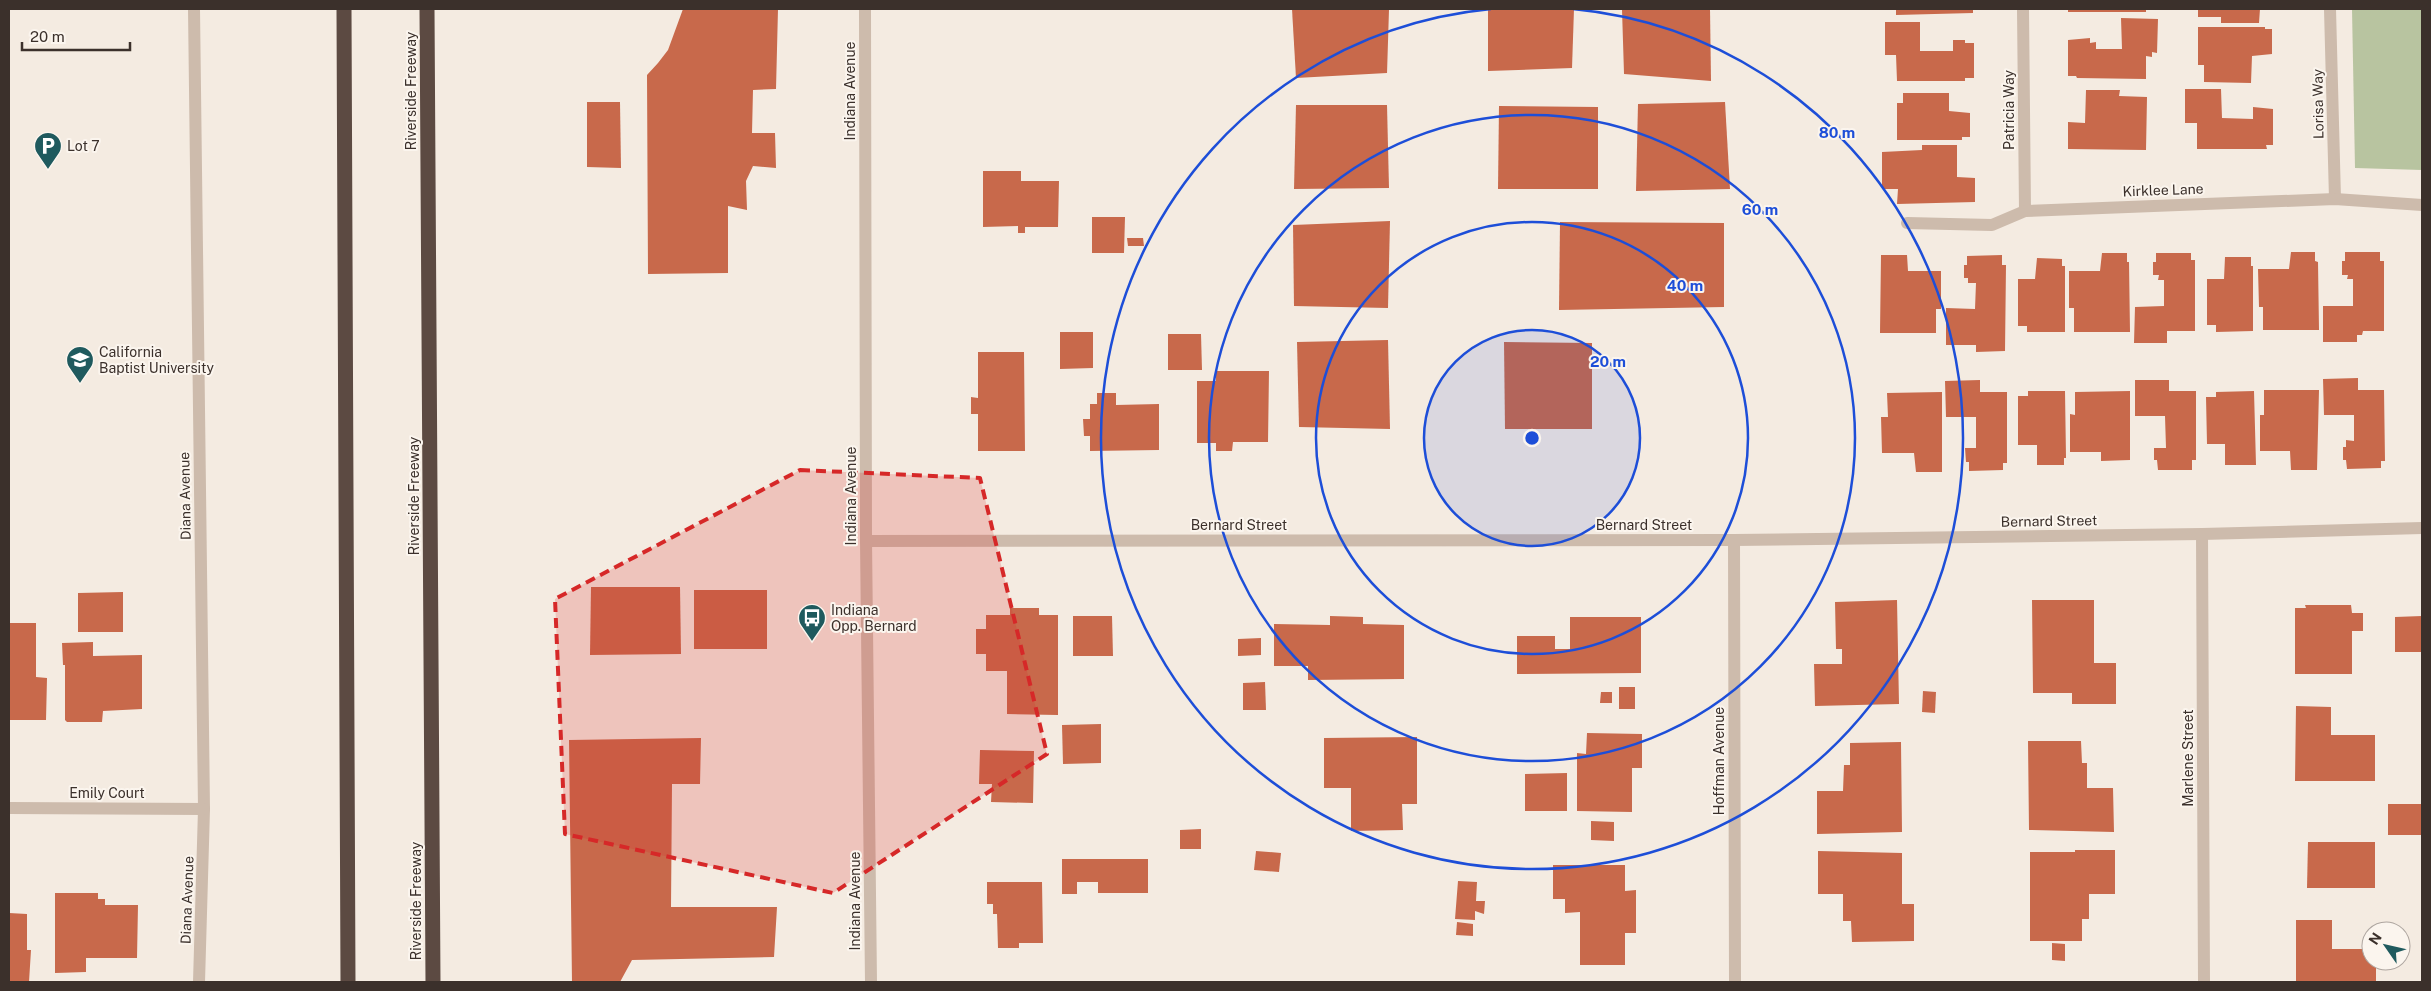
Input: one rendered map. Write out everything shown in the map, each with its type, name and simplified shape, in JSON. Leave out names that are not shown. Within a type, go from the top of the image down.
[{"type":"highway","points":[[344,9],[348,982]]},
{"type":"highway","name":"Riverside Freeway","points":[[427,9],[433,982]]},
{"type":"street","name":"Diana Avenue","points":[[194,9],[204,809],[200,982]]},
{"type":"street","name":"Indiana Avenue","points":[[865,9],[866,541],[871,982]]},
{"type":"street","name":"Patricia Way","points":[[2023,9],[2025,211]]},
{"type":"street","name":"Lorisa Way","points":[[2330,9],[2335,199]]},
{"type":"street","name":"Kirklee Lane","points":[[1908,223],[1992,224],[2025,211],[2335,199],[2422,204]]},
{"type":"street","name":"Bernard Street","points":[[866,541],[1734,540],[2202,534],[2422,528]]},
{"type":"street","name":"Marlene Street","points":[[2202,534],[2204,982]]},
{"type":"street","name":"Hoffman Avenue","points":[[1734,540],[1735,982]]},
{"type":"street","name":"Emily Court","points":[[9,808],[204,809]]},
{"type":"highlighted area","points":[[800,470],[980,478],[1047,754],[833,893],[565,834],[555,599]]},
{"type":"green space","points":[[2352,9],[2422,9],[2422,170],[2355,168]]},
{"type":"building","points":[[683,9],[778,9],[776,89],[753,90],[752,133],[775,133],[776,168],[753,166],[746,181],[747,210],[728,206],[728,273],[648,274],[647,75],[668,50]]},
{"type":"building","points":[[1292,9],[1389,9],[1387,73],[1296,78]]},
{"type":"building","points":[[1488,9],[1574,9],[1572,68],[1488,71]]},
{"type":"building","points":[[1622,9],[1710,9],[1711,81],[1624,74]]},
{"type":"building","points":[[1896,9],[1973,9],[1973,13],[1896,15]]},
{"type":"building","points":[[2068,9],[2146,9],[2146,12],[2068,12]]},
{"type":"building","points":[[2198,9],[2260,9],[2259,23],[2221,23],[2221,17],[2198,17]]},
{"type":"building","points":[[2121,18],[2158,19],[2157,53],[2152,52],[2152,57],[2146,56],[2146,79],[2077,78],[2076,76],[2068,76],[2068,40],[2090,38],[2090,43],[2096,42],[2096,49],[2122,49]]},
{"type":"building","points":[[1885,22],[1920,22],[1920,51],[1953,51],[1953,40],[1965,40],[1965,43],[1974,43],[1974,78],[1965,78],[1965,81],[1897,81],[1896,55],[1885,55]]},
{"type":"building","points":[[2198,27],[2265,27],[2265,29],[2272,29],[2272,54],[2252,56],[2251,83],[2204,82],[2204,65],[2198,65]]},
{"type":"building","points":[[2185,89],[2221,89],[2222,118],[2253,119],[2253,107],[2273,109],[2273,145],[2266,145],[2267,149],[2197,149],[2197,123],[2185,123]]},
{"type":"building","points":[[2086,90],[2120,90],[2119,96],[2147,97],[2146,150],[2068,149],[2068,122],[2085,123]]},
{"type":"building","points":[[1903,93],[1949,93],[1949,111],[1970,113],[1970,137],[1962,137],[1962,140],[1897,140],[1897,103],[1903,103]]},
{"type":"building","points":[[587,102],[620,102],[621,168],[587,167]]},
{"type":"building","points":[[1725,102],[1730,189],[1636,191],[1638,104]]},
{"type":"building","points":[[1296,105],[1387,105],[1389,188],[1294,189]]},
{"type":"building","points":[[1499,106],[1598,107],[1598,189],[1498,189]]},
{"type":"building","points":[[1922,145],[1957,145],[1957,177],[1975,178],[1975,202],[1897,204],[1898,189],[1882,189],[1882,152],[1922,150]]},
{"type":"building","points":[[983,171],[1021,171],[1021,181],[1059,181],[1058,227],[1025,227],[1025,233],[1018,233],[1018,226],[983,227]]},
{"type":"building","points":[[1092,217],[1125,217],[1124,253],[1092,253]]},
{"type":"building","points":[[1390,221],[1388,308],[1294,306],[1293,225]]},
{"type":"building","points":[[1560,222],[1724,223],[1724,307],[1559,310]]},
{"type":"building","points":[[1127,238],[1143,238],[1144,246],[1128,246]]},
{"type":"building","points":[[2291,252],[2315,252],[2315,261],[2318,262],[2319,330],[2263,330],[2263,307],[2259,307],[2258,269],[2289,269]]},
{"type":"building","points":[[2345,252],[2380,252],[2380,261],[2384,261],[2384,331],[2363,331],[2362,335],[2357,335],[2357,342],[2323,342],[2323,306],[2353,306],[2353,279],[2347,279],[2348,275],[2342,275],[2342,261],[2345,261]]},
{"type":"building","points":[[2102,253],[2127,253],[2127,262],[2129,262],[2130,332],[2074,332],[2074,308],[2069,308],[2069,271],[2100,271]]},
{"type":"building","points":[[2156,253],[2191,253],[2191,260],[2195,260],[2195,331],[2167,331],[2167,343],[2134,343],[2135,307],[2164,306],[2164,280],[2158,280],[2159,275],[2153,275],[2153,262],[2156,262]]},
{"type":"building","points":[[1881,255],[1907,255],[1908,271],[1941,271],[1941,309],[1936,309],[1936,333],[1880,333]]},
{"type":"building","points":[[2002,255],[2002,265],[2006,265],[2005,351],[1976,352],[1976,345],[1946,345],[1946,308],[1975,309],[1976,283],[1968,283],[1968,278],[1964,278],[1964,265],[1967,265],[1967,256]]},
{"type":"building","points":[[2225,257],[2251,257],[2251,266],[2253,266],[2253,331],[2216,332],[2216,325],[2207,325],[2207,279],[2224,279]]},
{"type":"building","points":[[2037,258],[2062,259],[2062,266],[2065,266],[2065,332],[2027,332],[2027,326],[2018,326],[2018,279],[2035,279]]},
{"type":"building","points":[[1060,332],[1093,332],[1093,368],[1060,369]]},
{"type":"building","points":[[1168,334],[1201,334],[1202,370],[1168,370]]},
{"type":"building","points":[[1388,340],[1390,429],[1299,427],[1297,342]]},
{"type":"building","points":[[1504,342],[1592,343],[1592,429],[1505,429]]},
{"type":"building","points":[[978,352],[1024,352],[1025,451],[978,451],[978,414],[971,414],[971,397],[978,398]]},
{"type":"building","points":[[1216,371],[1269,371],[1268,442],[1233,442],[1232,451],[1216,451],[1216,443],[1197,443],[1197,381],[1216,381]]},
{"type":"building","points":[[2358,378],[2358,390],[2384,390],[2385,461],[2381,461],[2381,468],[2347,469],[2346,460],[2343,460],[2343,447],[2346,447],[2346,440],[2354,441],[2354,415],[2324,415],[2323,379]]},
{"type":"building","points":[[1980,380],[1980,392],[2007,392],[2007,463],[2003,463],[2003,470],[1969,471],[1969,462],[1966,462],[1965,448],[1976,448],[1976,417],[1946,417],[1945,381]]},
{"type":"building","points":[[2135,380],[2169,380],[2169,391],[2196,391],[2196,460],[2192,460],[2192,470],[2158,470],[2157,460],[2154,460],[2154,448],[2166,448],[2165,416],[2135,416]]},
{"type":"building","points":[[2264,390],[2319,390],[2317,470],[2291,470],[2290,451],[2260,451],[2260,415],[2264,415]]},
{"type":"building","points":[[2028,391],[2065,391],[2066,458],[2064,458],[2064,465],[2037,465],[2037,445],[2018,445],[2018,396],[2028,396]]},
{"type":"building","points":[[2130,391],[2130,460],[2101,461],[2101,452],[2070,452],[2070,414],[2075,415],[2075,392]]},
{"type":"building","points":[[2254,391],[2256,465],[2225,465],[2225,444],[2207,444],[2206,397],[2216,397],[2216,392]]},
{"type":"building","points":[[1942,392],[1942,472],[1916,472],[1914,453],[1882,453],[1881,417],[1888,417],[1887,393]]},
{"type":"building","points":[[1097,393],[1116,393],[1116,405],[1159,404],[1159,450],[1090,451],[1090,436],[1084,436],[1083,419],[1090,419],[1090,404],[1097,404]]},
{"type":"building","points":[[591,587],[680,587],[681,654],[590,655]]},
{"type":"building","points":[[694,590],[767,590],[767,649],[694,649]]},
{"type":"building","points":[[123,592],[123,632],[78,632],[78,593]]},
{"type":"building","points":[[1897,600],[1899,704],[1815,706],[1814,664],[1842,664],[1842,649],[1836,649],[1835,602]]},
{"type":"building","points":[[2032,600],[2094,600],[2094,663],[2116,663],[2116,704],[2072,704],[2072,693],[2033,693]]},
{"type":"building","points":[[2305,605],[2351,605],[2352,613],[2363,613],[2363,631],[2352,631],[2352,674],[2295,674],[2295,608],[2306,608]]},
{"type":"building","points":[[1010,608],[1039,608],[1039,615],[1058,615],[1058,715],[1007,714],[1007,671],[986,671],[986,654],[976,654],[976,629],[986,629],[986,615],[1010,615]]},
{"type":"building","points":[[1073,616],[1112,616],[1113,656],[1073,656]]},
{"type":"building","points":[[1330,616],[1363,617],[1363,624],[1404,625],[1404,679],[1308,680],[1308,666],[1274,666],[1274,624],[1330,625]]},
{"type":"building","points":[[2422,616],[2422,652],[2395,652],[2395,617]]},
{"type":"building","points":[[1570,617],[1641,617],[1641,673],[1517,674],[1517,636],[1555,636],[1555,649],[1570,649]]},
{"type":"building","points":[[9,623],[36,623],[36,677],[47,678],[46,720],[9,720]]},
{"type":"building","points":[[1261,638],[1261,655],[1238,656],[1238,639]]},
{"type":"building","points":[[93,642],[93,656],[142,655],[142,709],[103,711],[102,722],[67,722],[65,720],[65,665],[63,665],[62,643]]},
{"type":"building","points":[[1265,682],[1266,710],[1243,710],[1243,683]]},
{"type":"building","points":[[1619,687],[1635,687],[1635,709],[1619,709]]},
{"type":"building","points":[[1923,691],[1936,692],[1935,713],[1922,712]]},
{"type":"building","points":[[1601,692],[1612,692],[1612,703],[1600,703]]},
{"type":"building","points":[[2296,706],[2331,707],[2331,735],[2375,735],[2375,781],[2295,781]]},
{"type":"building","points":[[1101,724],[1101,763],[1063,764],[1062,725]]},
{"type":"building","points":[[1587,733],[1642,734],[1642,768],[1632,768],[1632,812],[1577,811],[1577,753],[1586,754]]},
{"type":"building","points":[[1417,737],[1417,804],[1402,804],[1403,830],[1351,831],[1351,788],[1324,788],[1324,738]]},
{"type":"building","points":[[701,738],[700,784],[672,784],[671,907],[777,907],[774,957],[632,960],[620,982],[572,982],[569,740]]},
{"type":"building","points":[[2028,741],[2081,741],[2082,763],[2087,763],[2087,788],[2113,788],[2114,832],[2029,830]]},
{"type":"building","points":[[1901,742],[1902,832],[1817,834],[1817,791],[1843,791],[1844,765],[1850,765],[1850,743]]},
{"type":"building","points":[[980,750],[1034,751],[1033,803],[991,802],[992,784],[979,784]]},
{"type":"building","points":[[1567,773],[1567,811],[1525,811],[1525,774]]},
{"type":"building","points":[[2388,804],[2422,804],[2422,835],[2388,835]]},
{"type":"building","points":[[1591,821],[1614,822],[1614,841],[1591,840]]},
{"type":"building","points":[[1201,829],[1201,849],[1180,849],[1180,830]]},
{"type":"building","points":[[2308,842],[2375,842],[2375,888],[2307,888]]},
{"type":"building","points":[[2075,850],[2115,850],[2115,894],[2089,894],[2089,919],[2082,919],[2082,941],[2030,941],[2030,852],[2075,852]]},
{"type":"building","points":[[1256,851],[1281,853],[1279,872],[1254,870]]},
{"type":"building","points":[[1818,851],[1902,853],[1902,904],[1914,904],[1914,941],[1852,942],[1851,921],[1843,921],[1843,894],[1818,894]]},
{"type":"building","points":[[1062,859],[1148,859],[1148,893],[1098,893],[1098,882],[1077,882],[1077,894],[1062,894]]},
{"type":"building","points":[[1553,865],[1625,865],[1625,891],[1636,890],[1636,933],[1625,933],[1625,965],[1580,965],[1580,912],[1565,913],[1565,899],[1553,899]]},
{"type":"building","points":[[1458,881],[1477,882],[1476,901],[1485,901],[1484,914],[1475,911],[1475,920],[1455,919]]},
{"type":"building","points":[[987,882],[1042,882],[1043,943],[1019,943],[1019,948],[998,948],[997,914],[993,914],[993,904],[987,904]]},
{"type":"building","points":[[55,893],[98,893],[98,899],[105,899],[105,905],[138,905],[137,958],[86,958],[86,972],[55,973]]},
{"type":"building","points":[[9,913],[27,914],[27,950],[31,950],[29,982],[9,982]]},
{"type":"building","points":[[2296,920],[2332,920],[2332,949],[2361,949],[2361,971],[2376,971],[2376,982],[2296,982]]},
{"type":"building","points":[[1457,922],[1473,924],[1473,936],[1456,935]]},
{"type":"building","points":[[2052,943],[2065,944],[2065,961],[2052,960]]},
{"type":"place","name":"Lot 7","points":[[48,170]]},
{"type":"place","name":"California Baptist University","points":[[80,384]]},
{"type":"place","name":"Indiana Opp. Bernard","points":[[812,642]]}]
